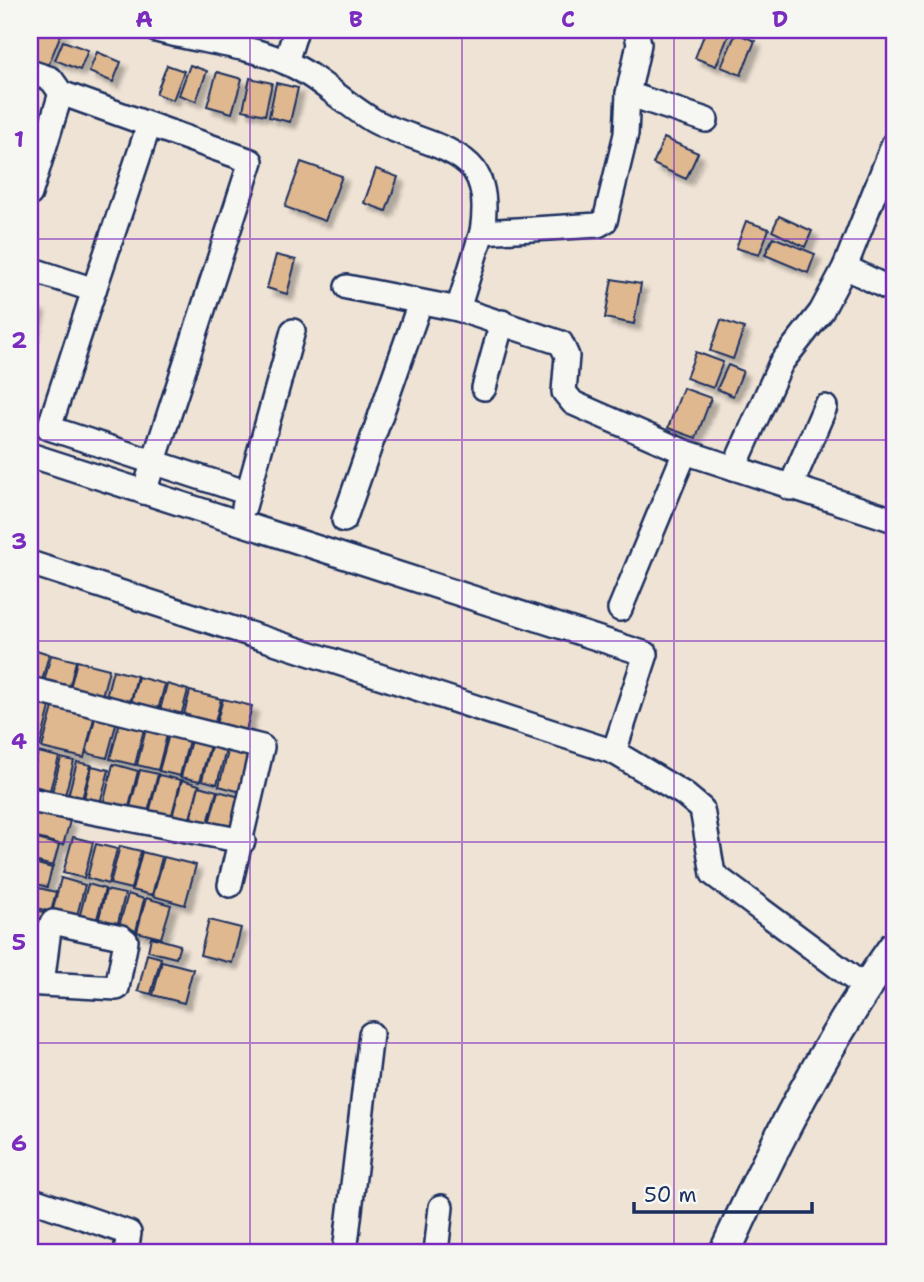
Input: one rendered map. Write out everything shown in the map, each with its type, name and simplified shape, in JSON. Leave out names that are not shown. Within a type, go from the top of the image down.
[{"type":"main road","points":[[725,1252],[769,1155],[865,987],[894,947]]},
{"type":"street","points":[[156,30],[286,62],[322,83],[375,121],[458,156],[474,169],[483,199],[482,232],[458,309]]},
{"type":"street","points":[[286,62],[296,30]]},
{"type":"street","points":[[482,232],[598,225],[605,220],[626,135],[628,94],[639,44],[636,30]]},
{"type":"street","points":[[30,72],[51,79],[61,93],[251,162],[144,492]]},
{"type":"street","points":[[30,194],[34,169],[61,93]]},
{"type":"street","points":[[628,94],[706,120]]},
{"type":"street","points":[[149,125],[49,428],[248,493]]},
{"type":"street","points":[[734,468],[781,363],[821,312],[888,181],[894,143]]},
{"type":"street","points":[[845,267],[894,291]]},
{"type":"street","points":[[30,269],[94,290]]},
{"type":"street","points":[[347,287],[458,309],[561,343],[567,356],[563,386],[568,400],[685,452],[790,488],[893,518]]},
{"type":"street","points":[[344,520],[420,303]]},
{"type":"street","points":[[484,388],[502,322]]},
{"type":"street","points":[[240,523],[293,331]]},
{"type":"street","points":[[790,488],[825,407]]},
{"type":"street","points":[[620,609],[685,452]]},
{"type":"street","points":[[30,455],[646,654],[614,752]]},
{"type":"street","points":[[30,563],[614,752],[684,794],[702,809],[713,874],[865,987]]},
{"type":"street","points":[[30,688],[262,747],[243,841],[230,885]]},
{"type":"street","points":[[30,800],[243,841]]},
{"type":"street","points":[[345,1252],[370,1034]]},
{"type":"street","points":[[30,1199],[129,1233],[126,1252]]},
{"type":"street","points":[[436,1252],[441,1207]]},
{"type":"building","points":[[35,30],[62,31],[45,74],[30,68],[30,42]]},
{"type":"building","points":[[706,30],[730,32],[716,66],[695,58]]},
{"type":"building","points":[[736,33],[755,41],[741,75],[721,67]]},
{"type":"building","points":[[63,41],[88,50],[80,70],[55,60]]},
{"type":"building","points":[[97,52],[121,62],[113,82],[89,72]]},
{"type":"building","points":[[167,65],[184,71],[173,100],[156,94]]},
{"type":"building","points":[[190,65],[207,71],[196,101],[179,95]]},
{"type":"building","points":[[217,72],[242,79],[232,113],[207,106]]},
{"type":"building","points":[[250,78],[272,83],[265,115],[243,110]]},
{"type":"building","points":[[276,83],[298,88],[290,122],[269,117]]},
{"type":"building","points":[[664,138],[698,153],[686,179],[653,164]]},
{"type":"building","points":[[301,162],[342,176],[325,221],[285,207]]},
{"type":"building","points":[[376,169],[398,177],[386,211],[364,203]]},
{"type":"building","points":[[779,216],[812,231],[805,247],[772,231]]},
{"type":"building","points":[[746,221],[769,229],[759,255],[736,248]]},
{"type":"building","points":[[773,237],[815,254],[808,273],[765,255]]},
{"type":"building","points":[[276,255],[296,260],[287,294],[267,288]]},
{"type":"building","points":[[612,279],[641,284],[634,324],[605,318]]},
{"type":"building","points":[[30,304],[39,307],[30,339]]},
{"type":"building","points":[[721,320],[744,328],[733,359],[710,351]]},
{"type":"building","points":[[696,352],[723,362],[713,388],[686,378]]},
{"type":"building","points":[[728,365],[743,371],[733,396],[717,389]]},
{"type":"building","points":[[683,388],[711,398],[696,438],[668,428]]},
{"type":"building","points":[[30,648],[49,654],[41,685],[30,682]]},
{"type":"building","points":[[51,655],[76,661],[68,693],[43,686]]},
{"type":"building","points":[[77,661],[109,669],[101,700],[69,692]]},
{"type":"building","points":[[113,670],[137,676],[129,708],[105,701]]},
{"type":"building","points":[[138,677],[165,684],[157,714],[130,707]]},
{"type":"building","points":[[167,684],[188,690],[180,720],[159,714]]},
{"type":"building","points":[[190,691],[221,699],[213,730],[182,722]]},
{"type":"building","points":[[223,699],[252,706],[244,738],[214,731]]},
{"type":"building","points":[[55,700],[96,710],[84,758],[42,748]]},
{"type":"building","points":[[30,702],[50,707],[40,746],[30,743]]},
{"type":"building","points":[[97,711],[118,717],[107,758],[86,753]]},
{"type":"building","points":[[122,714],[146,721],[135,765],[110,759]]},
{"type":"building","points":[[148,721],[169,727],[158,770],[137,765]]},
{"type":"building","points":[[171,727],[191,732],[180,776],[159,771]]},
{"type":"building","points":[[193,733],[212,738],[200,781],[181,777]]},
{"type":"building","points":[[213,738],[228,742],[217,784],[202,780]]},
{"type":"building","points":[[230,744],[252,750],[241,792],[219,786]]},
{"type":"building","points":[[30,749],[36,750],[30,773]]},
{"type":"building","points":[[38,752],[59,757],[50,790],[30,785]]},
{"type":"building","points":[[61,758],[74,761],[65,795],[52,792]]},
{"type":"building","points":[[77,762],[91,765],[82,799],[68,796]]},
{"type":"building","points":[[113,764],[138,771],[128,811],[103,805]]},
{"type":"building","points":[[92,766],[109,770],[100,803],[84,798]]},
{"type":"building","points":[[140,770],[158,774],[148,812],[130,807]]},
{"type":"building","points":[[159,775],[181,780],[171,818],[149,813]]},
{"type":"building","points":[[182,780],[199,785],[189,822],[172,817]]},
{"type":"building","points":[[199,786],[217,791],[207,826],[190,822]]},
{"type":"building","points":[[218,791],[244,798],[234,834],[208,827]]},
{"type":"building","points":[[30,810],[70,821],[63,845],[30,836]]},
{"type":"building","points":[[30,837],[59,845],[53,866],[30,860]]},
{"type":"building","points":[[73,837],[93,842],[84,878],[63,873]]},
{"type":"building","points":[[96,844],[117,849],[108,884],[87,878]]},
{"type":"building","points":[[120,846],[141,851],[131,889],[110,884]]},
{"type":"building","points":[[142,852],[162,857],[152,895],[132,890]]},
{"type":"building","points":[[164,857],[196,865],[185,905],[153,896]]},
{"type":"building","points":[[30,862],[52,868],[47,887],[30,882]]},
{"type":"building","points":[[61,878],[85,885],[76,919],[52,913]]},
{"type":"building","points":[[88,884],[105,889],[95,926],[78,922]]},
{"type":"building","points":[[30,886],[56,892],[51,912],[30,906]]},
{"type":"building","points":[[106,890],[125,894],[116,931],[97,926]]},
{"type":"building","points":[[128,894],[144,899],[136,931],[119,926]]},
{"type":"building","points":[[146,898],[171,905],[161,938],[137,932]]},
{"type":"building","points":[[30,909],[48,913],[43,934],[30,930]]},
{"type":"building","points":[[209,920],[241,928],[232,963],[200,955]]},
{"type":"building","points":[[30,934],[43,938],[38,957],[30,955]]},
{"type":"building","points":[[151,937],[180,945],[176,958],[148,951]]},
{"type":"building","points":[[147,954],[161,958],[151,994],[138,991]]},
{"type":"building","points":[[30,956],[36,958],[31,975],[30,974]]},
{"type":"building","points":[[162,961],[193,969],[184,1003],[153,995]]}]
